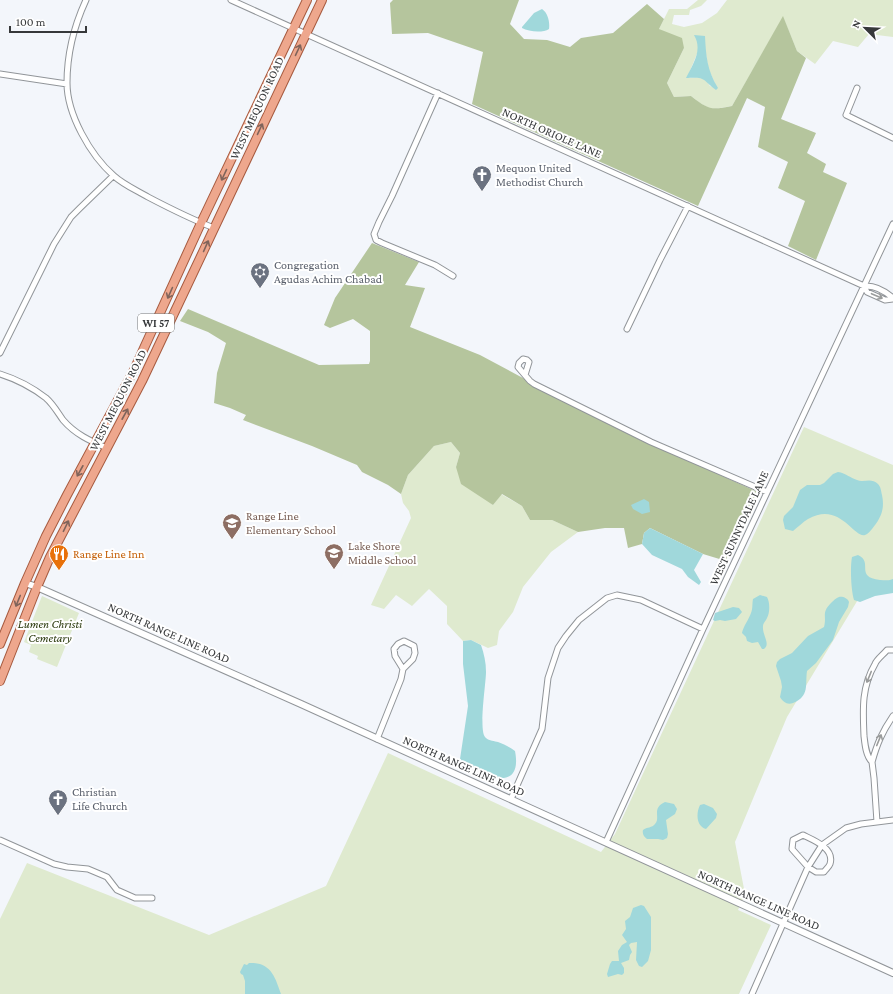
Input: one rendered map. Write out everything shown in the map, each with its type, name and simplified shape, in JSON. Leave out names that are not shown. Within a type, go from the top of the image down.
[{"type":"main road","name":"WEST MEQUON ROAD","points":[[0,644],[25,583],[56,515],[134,370],[201,223],[307,0]]},
{"type":"main road","name":"WEST MEQUON ROAD","points":[[0,681],[37,587],[72,514],[142,381],[179,306],[214,228],[322,0]]},
{"type":"street","points":[[86,0],[74,31],[69,57],[67,84],[79,130],[92,151],[113,176],[130,187],[201,223],[214,228]]},
{"type":"street","name":"NORTH ORIOLE LANE","points":[[231,0],[864,286],[871,286],[888,293],[893,298]]},
{"type":"street","points":[[0,74],[67,84]]},
{"type":"street","points":[[857,88],[846,115],[893,138]]},
{"type":"street","points":[[438,93],[374,234],[376,240],[435,265],[453,276]]},
{"type":"street","points":[[0,353],[45,259],[71,217],[113,176]]},
{"type":"street","points":[[627,329],[688,206]]},
{"type":"street","name":"WEST SUNNYDALE LANE","points":[[606,842],[703,629],[893,224]]},
{"type":"street","points":[[0,374],[10,377],[48,399],[64,420],[75,431],[95,444],[107,448]]},
{"type":"street","points":[[525,375],[534,384],[646,439],[767,492]]},
{"type":"street","name":"NORTH RANGE LINE ROAD","points":[[25,583],[37,587],[511,799],[893,973]]},
{"type":"street","points":[[511,799],[542,729],[548,678],[558,648],[579,620],[607,598],[617,595],[641,600],[703,629]]},
{"type":"street","points":[[377,739],[401,679],[403,668],[413,659],[414,646],[404,641],[398,644],[394,649],[395,656],[403,668]]},
{"type":"street","points":[[872,762],[869,759],[865,744],[862,713],[865,688],[875,664],[887,650],[893,650]]},
{"type":"street","points":[[877,822],[872,762],[883,730],[893,716]]},
{"type":"street","points":[[752,994],[808,867],[822,845],[846,828],[861,824],[893,820]]},
{"type":"street","points":[[803,835],[822,845],[830,855],[830,864],[824,872],[816,872],[808,867],[792,849],[793,840],[803,835]]},
{"type":"street","points":[[0,840],[54,864],[88,869],[107,877],[117,890],[135,898],[152,898]]},
{"type":"green space","points":[[393,0],[519,0],[510,24],[524,39],[547,40],[570,47],[581,38],[613,33],[647,4],[664,19],[659,29],[682,38],[684,48],[667,83],[674,97],[691,96],[710,108],[732,106],[783,16],[797,51],[806,58],[781,119],[816,133],[807,153],[826,164],[823,172],[847,183],[816,260],[788,246],[805,201],[778,188],[788,162],[758,147],[765,107],[747,98],[698,206],[472,104],[483,52],[428,33],[392,34],[390,3]]},
{"type":"green space","points":[[698,0],[707,0],[701,6],[690,10],[689,15],[674,15],[672,24],[684,27],[702,23],[717,13],[727,0],[893,0],[893,37],[869,34],[858,47],[833,41],[815,64],[797,51],[783,17],[732,106],[714,109],[706,107],[691,96],[674,97],[667,83],[684,48],[659,29],[669,9],[687,9]],"holes":[[[698,41],[706,55],[708,68],[717,88],[710,86],[705,79],[700,77],[687,78],[699,49]]]},
{"type":"green space","points":[[372,243],[419,262],[405,285],[425,288],[410,327],[480,355],[618,429],[760,493],[750,516],[742,522],[727,545],[729,550],[726,561],[703,554],[650,528],[644,533],[642,544],[628,548],[624,528],[605,528],[578,532],[552,520],[530,520],[522,506],[502,494],[493,505],[461,484],[456,467],[460,453],[451,442],[434,446],[408,475],[401,494],[388,485],[362,472],[357,465],[243,420],[246,415],[214,403],[217,373],[226,343],[208,332],[180,321],[188,309],[319,365],[369,364],[370,331],[353,319],[330,328],[324,325],[335,298]]},
{"type":"green space","points":[[804,427],[893,465],[893,591],[859,598],[787,717],[735,842],[745,894],[738,910],[771,925],[739,994],[0,994],[0,919],[27,863],[209,935],[326,886],[388,753],[601,852],[615,834]]},
{"type":"green space","points":[[451,442],[460,453],[456,467],[493,505],[501,494],[522,506],[530,520],[552,520],[578,532],[551,552],[523,587],[513,612],[499,631],[497,645],[488,648],[471,640],[463,641],[447,624],[447,606],[429,589],[412,606],[396,595],[384,609],[371,605],[411,518],[409,511],[403,503],[401,494],[408,475],[434,446]]},
{"type":"green space","name":"Lumen Christi Cemetary","points":[[42,596],[79,613],[57,667],[37,659],[38,656],[29,652],[31,645],[24,642]]},
{"type":"water","points":[[542,9],[548,18],[549,29],[536,32],[522,28],[534,13]]},
{"type":"water","points":[[694,35],[705,36],[708,63],[711,75],[718,88],[716,90],[701,78],[686,78],[697,52],[698,46]]},
{"type":"water","points":[[838,472],[860,481],[873,481],[880,486],[883,509],[878,521],[870,532],[865,535],[860,534],[844,521],[829,514],[819,515],[808,519],[793,531],[785,529],[783,520],[784,516],[793,507],[800,490],[807,485],[820,485],[833,474]]},
{"type":"water","points":[[644,499],[649,502],[650,512],[642,514],[633,509],[631,505]]},
{"type":"water","points":[[650,528],[703,554],[694,570],[701,582],[699,585],[688,577],[682,569],[652,555],[642,544],[644,533]]},
{"type":"water","points":[[858,555],[865,561],[866,573],[868,576],[880,580],[893,579],[893,593],[875,596],[860,602],[854,600],[851,561],[852,557]]},
{"type":"water","points":[[760,595],[767,597],[769,605],[768,616],[763,624],[767,645],[764,649],[762,649],[758,642],[752,643],[747,641],[746,637],[742,633],[752,611],[753,599]]},
{"type":"water","points":[[839,597],[847,599],[849,602],[848,607],[839,622],[833,640],[816,663],[807,671],[806,690],[802,697],[793,703],[785,703],[780,697],[782,687],[776,666],[777,662],[792,653],[808,636],[824,627],[826,609]]},
{"type":"water","points":[[733,607],[739,608],[742,612],[736,619],[725,621],[713,620],[715,613]]},
{"type":"water","points":[[471,640],[481,645],[485,661],[486,672],[482,718],[484,734],[487,739],[498,742],[515,751],[515,769],[508,777],[502,778],[487,775],[469,766],[460,759],[468,706],[463,664],[463,641]]},
{"type":"water","points":[[665,802],[674,804],[677,809],[675,814],[666,820],[668,834],[667,838],[663,840],[647,839],[643,833],[643,830],[657,822],[658,807]]},
{"type":"water","points":[[704,804],[713,808],[717,814],[716,818],[706,829],[700,825],[698,819],[700,805]]},
{"type":"water","points":[[641,905],[644,906],[651,917],[651,950],[648,961],[642,967],[639,966],[636,960],[637,942],[631,943],[629,945],[632,952],[629,960],[621,963],[624,968],[624,973],[622,975],[618,974],[608,977],[607,974],[610,964],[612,961],[619,961],[618,951],[622,945],[627,942],[622,935],[626,929],[625,921],[630,917],[633,908]]},
{"type":"water","points":[[249,963],[256,963],[267,968],[274,976],[281,994],[245,994],[245,981],[240,972],[244,964],[247,965]]},
{"type":"place","name":"Mequon United Methodist Church","points":[[482,192]]},
{"type":"place","name":"Congregation Agudas Achim Chabad","points":[[260,289]]},
{"type":"place","name":"Range Line Elementary School","points":[[232,540]]},
{"type":"place","name":"Lake Shore Middle School","points":[[334,570]]},
{"type":"place","name":"Range Line Inn","points":[[59,571]]},
{"type":"place","name":"Christian Life Church","points":[[58,816]]}]
